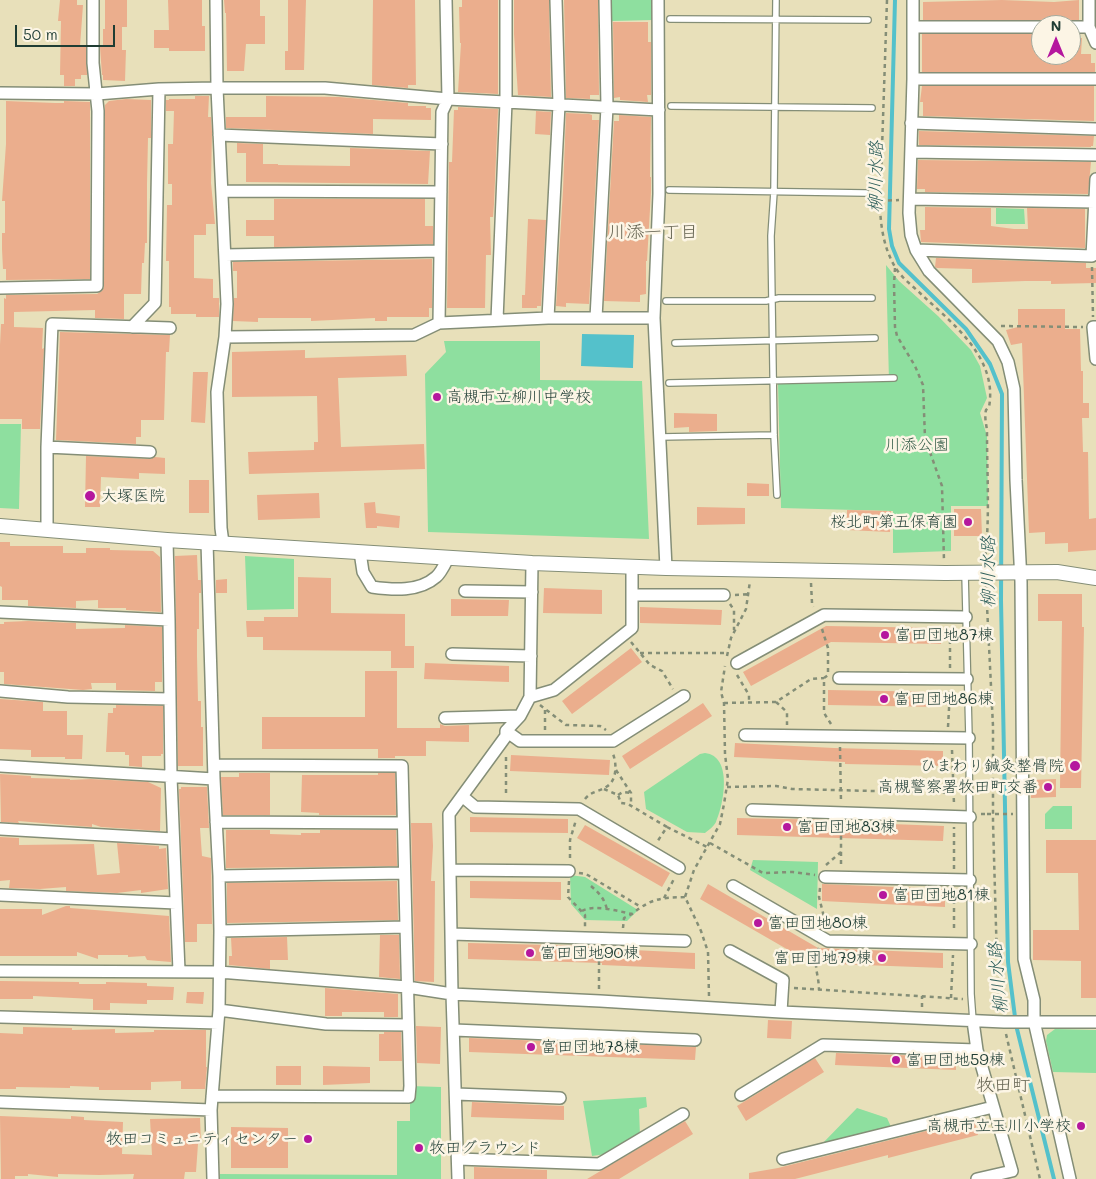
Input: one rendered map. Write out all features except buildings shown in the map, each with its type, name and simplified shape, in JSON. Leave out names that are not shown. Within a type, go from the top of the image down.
[{"type":"street","points":[[0,288],[97,286],[97,94],[93,63],[93,0]]},
{"type":"street","points":[[216,0],[217,88],[227,304],[225,337],[217,392],[223,543]]},
{"type":"street","points":[[439,323],[442,112],[448,99],[446,0]]},
{"type":"street","points":[[496,320],[506,102],[506,0]]},
{"type":"street","points":[[548,318],[559,105],[556,0]]},
{"type":"street","points":[[596,318],[607,107],[605,0]]},
{"type":"street","points":[[658,0],[659,194],[654,318],[666,568]]},
{"type":"street","points":[[913,0],[910,235],[916,250],[930,271],[998,341],[1008,362],[1014,389],[1024,959],[1028,982],[1034,1000],[1030,1022],[1070,1179]]},
{"type":"street","points":[[1089,0],[1089,28],[1096,43]]},
{"type":"street","points":[[913,27],[1031,27]]},
{"type":"street","points":[[1081,28],[1089,28]]},
{"type":"street","points":[[913,78],[1096,79]]},
{"type":"street","points":[[0,93],[97,94],[217,88],[325,88],[448,99],[659,110]]},
{"type":"street","points":[[132,327],[155,303],[159,90]]},
{"type":"street","points":[[912,123],[1096,129]]},
{"type":"street","points":[[219,135],[442,144]]},
{"type":"street","points":[[911,152],[1096,155]]},
{"type":"street","points":[[916,250],[1092,256],[1096,179]]},
{"type":"street","points":[[222,191],[441,192]]},
{"type":"street","points":[[910,199],[1095,202]]},
{"type":"street","points":[[224,255],[440,251]]},
{"type":"street","points":[[225,337],[414,335],[439,323],[548,318],[654,318]]},
{"type":"street","points":[[47,530],[46,447],[52,324],[170,328]]},
{"type":"street","points":[[1095,327],[1096,359]]},
{"type":"street","points":[[46,447],[150,452]]},
{"type":"street","points":[[0,526],[167,540],[532,563],[666,568],[945,573],[1057,572],[1096,578]]},
{"type":"street","points":[[167,540],[171,777],[178,971]]},
{"type":"street","points":[[207,542],[220,931],[219,1010],[211,1110],[211,1177]]},
{"type":"street","points":[[360,552],[363,572],[372,587],[384,589],[406,589],[422,586],[436,577],[448,558]]},
{"type":"street","points":[[458,1179],[449,814],[520,716],[530,697],[532,563]]},
{"type":"street","points":[[530,697],[554,690],[632,628],[632,567]]},
{"type":"street","points":[[465,591],[532,592]]},
{"type":"street","points":[[632,595],[724,595]]},
{"type":"street","points":[[0,612],[169,620]]},
{"type":"street","points":[[736,663],[824,615],[966,617]]},
{"type":"street","points":[[452,654],[531,656]]},
{"type":"street","points":[[839,678],[967,679]]},
{"type":"street","points":[[0,691],[68,697],[170,698]]},
{"type":"street","points":[[506,734],[520,741],[613,741],[681,698]]},
{"type":"street","points":[[445,718],[520,716]]},
{"type":"street","points":[[745,735],[969,738]]},
{"type":"street","points":[[212,1096],[409,1097],[410,1086],[402,766],[214,765]]},
{"type":"street","points":[[0,766],[214,780]]},
{"type":"street","points":[[462,796],[475,807],[579,809],[677,867]]},
{"type":"street","points":[[752,810],[970,817]]},
{"type":"street","points":[[216,822],[404,823]]},
{"type":"street","points":[[0,829],[173,840]]},
{"type":"street","points":[[450,870],[569,871]]},
{"type":"street","points":[[219,876],[404,873]]},
{"type":"street","points":[[822,877],[970,880]]},
{"type":"street","points":[[733,886],[828,941],[971,944]]},
{"type":"street","points":[[0,895],[176,903]]},
{"type":"street","points":[[220,931],[406,927]]},
{"type":"street","points":[[451,934],[685,941]]},
{"type":"street","points":[[730,951],[783,980],[780,1012]]},
{"type":"street","points":[[0,971],[219,972],[407,987],[452,994],[973,1021],[1096,1022]]},
{"type":"street","points":[[219,1010],[326,1024],[408,1025]]},
{"type":"street","points":[[0,1017],[218,1024]]},
{"type":"street","points":[[973,1021],[976,1050],[1013,1175],[977,1179]]},
{"type":"street","points":[[454,1030],[695,1040]]},
{"type":"street","points":[[741,1096],[823,1045],[976,1050]]},
{"type":"street","points":[[456,1094],[560,1098]]},
{"type":"street","points":[[0,1102],[211,1110]]},
{"type":"street","points":[[783,1159],[993,1107]]},
{"type":"street","points":[[458,1159],[599,1164],[683,1114]]},
{"type":"lane","points":[[776,0],[774,192],[771,236],[774,435],[777,495]]},
{"type":"lane","points":[[670,19],[868,20]]},
{"type":"lane","points":[[672,106],[872,108]]},
{"type":"lane","points":[[669,190],[866,193]]},
{"type":"lane","points":[[666,301],[872,298]]},
{"type":"lane","points":[[676,343],[875,338]]},
{"type":"lane","points":[[669,382],[894,378]]},
{"type":"lane","points":[[660,437],[774,435]]},
{"type":"lane","points":[[965,573],[973,1021]]},
{"type":"path","points":[[880,200],[910,199]]},
{"type":"path","points":[[983,326],[1095,327],[1092,256]]},
{"type":"path","points":[[896,268],[894,327],[923,385],[925,438],[942,486],[945,573]]},
{"type":"path","points":[[913,445],[927,445]]},
{"type":"path","points":[[986,573],[993,726],[992,822],[998,996],[1040,1179]]},
{"type":"path","points":[[709,1008],[708,952],[685,898],[694,870],[720,824],[728,779],[725,754],[724,703],[721,692],[731,638],[746,609],[750,580]]},
{"type":"path","points":[[724,703],[776,702],[811,679],[824,678],[828,675],[828,648],[812,603],[811,580]]},
{"type":"path","points":[[724,595],[749,594]]},
{"type":"path","points":[[724,595],[734,610],[734,632]]},
{"type":"path","points":[[625,634],[650,665],[662,671],[681,698]]},
{"type":"path","points":[[640,653],[728,653]]},
{"type":"path","points":[[736,663],[737,677],[749,695],[749,702]]},
{"type":"path","points":[[820,990],[815,962],[818,950],[825,940],[827,932],[820,898],[822,877],[820,871],[841,852],[839,736],[824,713],[824,678]]},
{"type":"path","points":[[776,702],[787,712],[787,735]]},
{"type":"path","points":[[545,741],[546,709]]},
{"type":"path","points":[[506,734],[507,808]]},
{"type":"path","points":[[615,768],[631,793],[631,802],[628,804]]},
{"type":"path","points":[[727,787],[776,786],[792,789],[840,791],[953,793]]},
{"type":"path","points":[[604,789],[618,795],[621,803],[628,804],[707,847]]},
{"type":"path","points":[[618,795],[624,792],[631,793]]},
{"type":"path","points":[[987,814],[1013,814]]},
{"type":"path","points":[[651,851],[667,826]]},
{"type":"path","points":[[710,843],[763,873],[793,872],[822,877]]},
{"type":"path","points":[[664,898],[676,875],[677,867]]},
{"type":"path","points":[[569,871],[586,874],[641,907]]},
{"type":"path","points":[[590,886],[600,894],[607,910]]},
{"type":"path","points":[[623,939],[624,918],[660,898],[685,898]]},
{"type":"path","points":[[582,911],[587,908],[632,914]]},
{"type":"path","points":[[600,939],[600,1001]]},
{"type":"path","points":[[782,988],[972,999]]},
{"type":"green space","points":[[612,0],[652,0],[653,20],[612,21]]},
{"type":"green space","points":[[996,208],[1024,209],[1025,224],[996,224]]},
{"type":"green space","name":"川添公園","points":[[886,265],[899,281],[938,316],[971,350],[980,366],[987,398],[980,413],[987,436],[988,506],[951,506],[951,551],[893,553],[893,511],[781,508],[778,383],[889,381]]},
{"type":"green space","points":[[444,341],[540,341],[540,380],[642,381],[649,539],[428,532],[425,374],[446,352]]},
{"type":"green space","points":[[0,424],[21,424],[19,509],[0,508]]},
{"type":"green space","points":[[245,556],[294,559],[294,609],[247,610]]},
{"type":"green space","points":[[705,753],[714,756],[720,763],[724,782],[722,804],[716,822],[711,828],[705,833],[687,832],[646,809],[644,792],[700,754]]},
{"type":"green space","points":[[1053,806],[1072,806],[1072,829],[1045,829],[1045,814]]},
{"type":"green space","points":[[753,860],[818,862],[817,909],[750,870]]},
{"type":"green space","points":[[570,875],[585,877],[638,910],[627,921],[585,920],[571,904]]},
{"type":"green space","points":[[1055,1029],[1096,1030],[1096,1073],[1053,1072],[1046,1041],[1047,1035]]},
{"type":"green space","name":"牧田グラウンド","points":[[410,1086],[441,1087],[441,1179],[220,1179],[220,1174],[397,1175],[397,1121],[410,1121]]},
{"type":"green space","points":[[646,1097],[647,1107],[639,1109],[640,1136],[614,1153],[592,1156],[583,1101]]},
{"type":"green space","points":[[857,1108],[887,1118],[892,1129],[820,1146]]},
{"type":"water","points":[[582,334],[634,335],[633,368],[581,366]]},
{"type":"waterway","name":"柳川水路","points":[[895,0],[889,229],[892,246],[899,263],[966,329],[990,364],[1002,394],[1001,600],[1008,962],[1016,1025],[1054,1179]]},
{"type":"place","name":"高槻市立柳川中学校","points":[[437,397]]},
{"type":"place","name":"大塚医院","points":[[90,496]]},
{"type":"place","name":"桜北町第五保育園","points":[[968,522]]},
{"type":"place","name":"富田団地87棟","points":[[885,635]]},
{"type":"place","name":"富田団地86棟","points":[[884,699]]},
{"type":"place","name":"ひまわり鍼灸整骨院","points":[[1075,766]]},
{"type":"place","name":"高槻警察署牧田町交番","points":[[1048,787]]},
{"type":"place","name":"富田団地83棟","points":[[787,827]]},
{"type":"place","name":"富田団地81棟","points":[[883,895]]},
{"type":"place","name":"富田団地80棟","points":[[758,923]]},
{"type":"place","name":"富田団地90棟","points":[[530,953]]},
{"type":"place","name":"富田団地79棟","points":[[882,958]]},
{"type":"place","name":"富田団地78棟","points":[[531,1047]]},
{"type":"place","name":"富田団地59棟","points":[[896,1060]]},
{"type":"place","name":"高槻市立玉川小学校","points":[[1081,1126]]},
{"type":"place","name":"牧田コミュニティセンター","points":[[308,1139]]},
{"type":"place","name":"牧田グラウンド","points":[[419,1148]]},
{"type":"district","name":"川添一丁目","points":[[653,232]]},
{"type":"district","name":"牧田町","points":[[1003,1085]]}]
